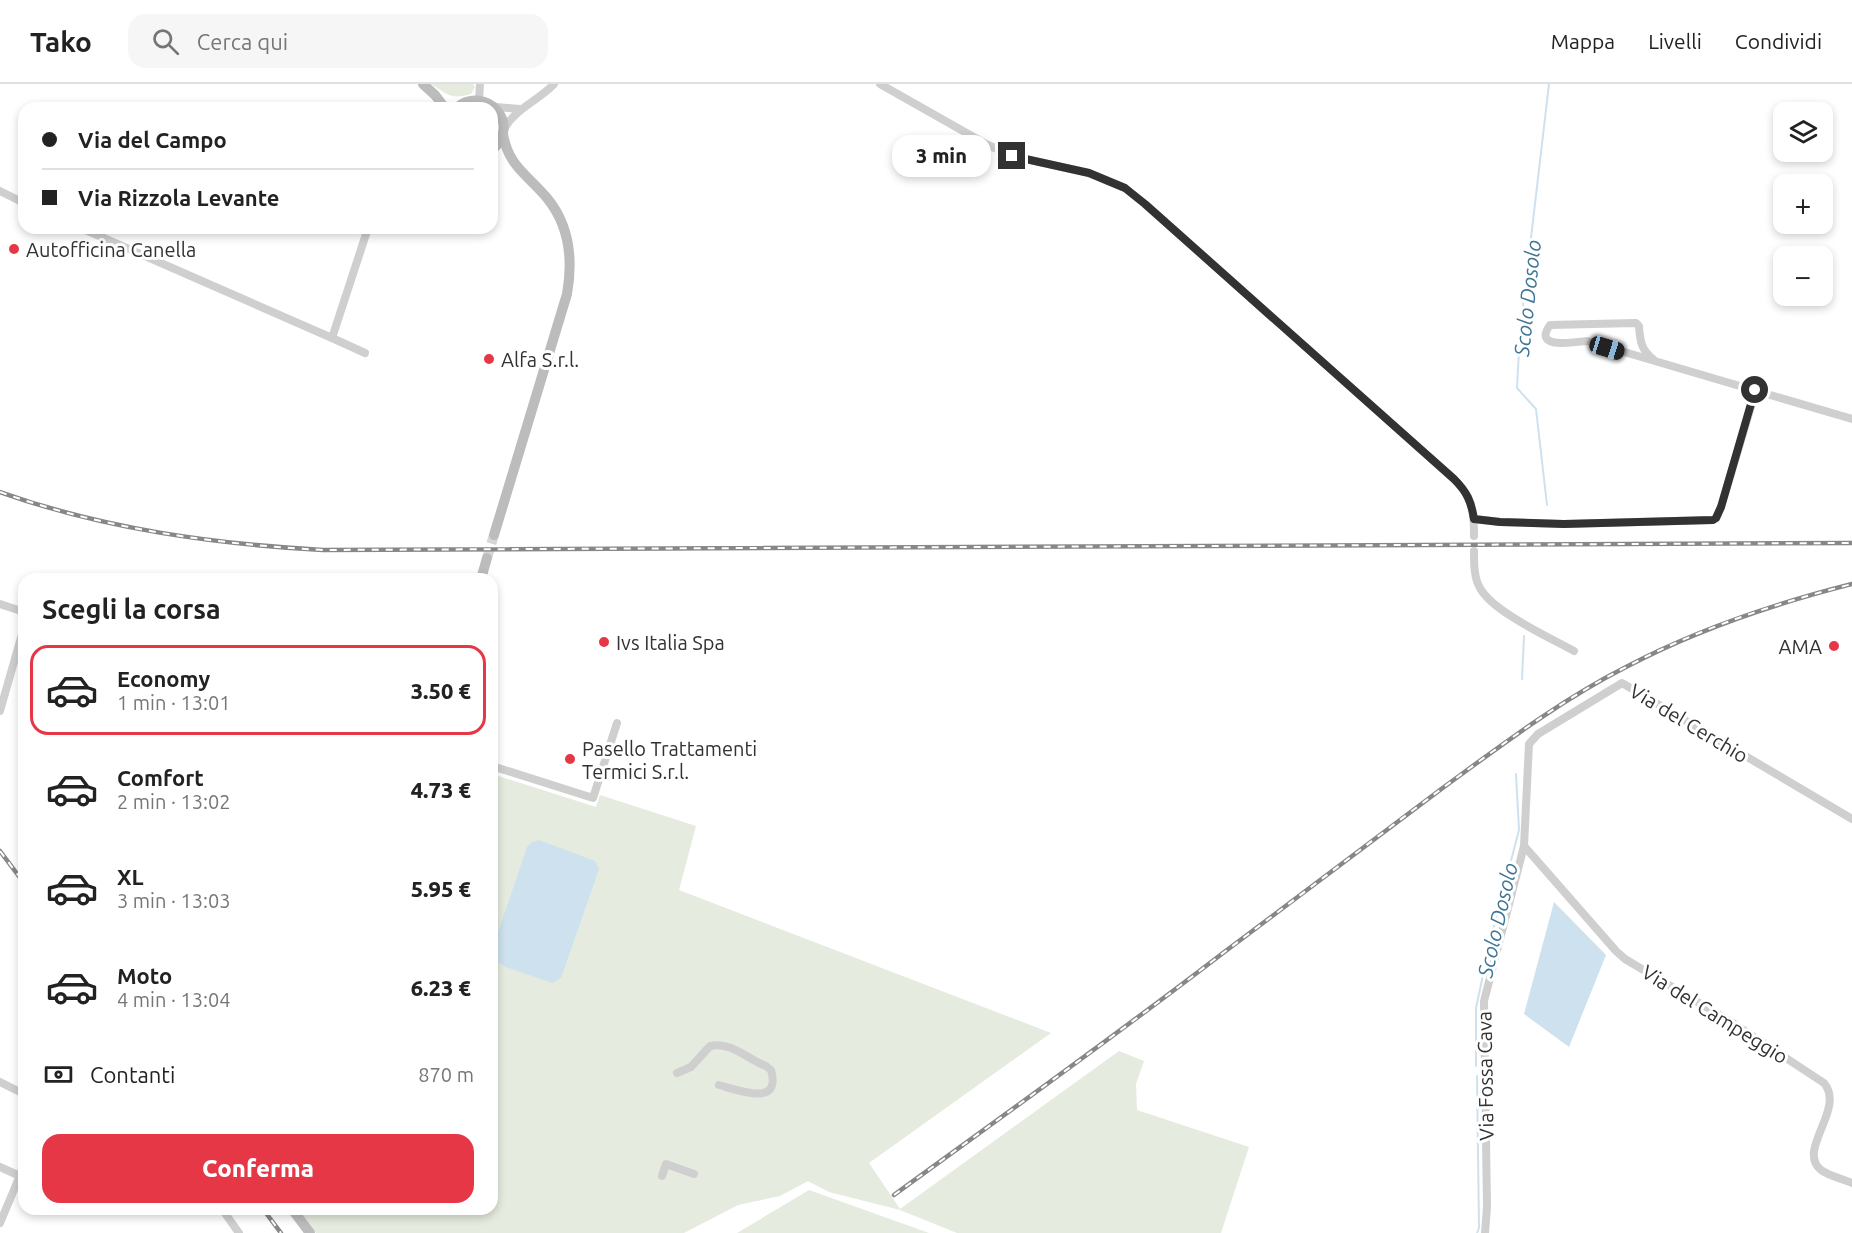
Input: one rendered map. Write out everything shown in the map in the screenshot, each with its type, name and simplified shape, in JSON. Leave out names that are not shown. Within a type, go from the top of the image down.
[{"type":"street","points":[[423,84],[440,102]]},
{"type":"street","points":[[469,102],[473,100],[480,84]]},
{"type":"street","points":[[498,144],[515,113],[554,84]]},
{"type":"street","points":[[880,84],[986,144],[1012,156],[1089,173],[1125,188],[1454,479],[1469,496],[1474,519],[1474,536]]},
{"type":"street","points":[[435,95],[452,100],[487,102]]},
{"type":"street","points":[[498,107],[521,109]]},
{"type":"street","points":[[494,535],[561,314],[571,272],[568,244],[558,216],[548,199],[512,162],[507,150],[502,117],[498,110]]},
{"type":"street","points":[[498,158],[512,162]]},
{"type":"street","points":[[0,191],[18,200]]},
{"type":"street","points":[[95,234],[365,353]]},
{"type":"street","points":[[332,338],[366,234]]},
{"type":"street","points":[[1654,360],[1641,344],[1639,326],[1636,323],[1550,325],[1546,332],[1549,342],[1555,344],[1587,341],[1852,419]]},
{"type":"street","points":[[1474,519],[1510,523],[1564,524],[1713,520],[1721,507],[1755,390]]},
{"type":"street","points":[[1474,552],[1479,586],[1486,598],[1506,614],[1574,651]]},
{"type":"street","points":[[483,573],[487,558]]},
{"type":"street","points":[[0,604],[18,610]]},
{"type":"street","points":[[0,711],[18,648]]},
{"type":"street","name":"Via del Cerchio","points":[[1529,744],[1538,734],[1622,683],[1852,819]]},
{"type":"street","points":[[498,768],[593,798],[617,723]]},
{"type":"street","name":"Via Fossa Cava","points":[[1485,1233],[1487,1207],[1484,1001],[1524,846],[1529,744]]},
{"type":"street","name":"Via del Campeggio","points":[[1524,846],[1616,951],[1626,959],[1733,1023],[1830,1089],[1831,1099],[1814,1148],[1814,1160],[1821,1170],[1852,1183]]},
{"type":"street","points":[[677,1073],[691,1067],[710,1046],[721,1045],[728,1046],[766,1066],[773,1075],[773,1082],[764,1094],[757,1095],[719,1085]]},
{"type":"street","points":[[0,1082],[18,1091]]},
{"type":"street","points":[[662,1176],[666,1164],[694,1174]]},
{"type":"street","points":[[0,1167],[18,1175]]},
{"type":"street","points":[[0,1223],[18,1181]]},
{"type":"street","points":[[226,1215],[239,1233]]},
{"type":"street","points":[[296,1215],[310,1233]]},
{"type":"shaded area","points":[[431,84],[473,84],[475,87],[471,94],[454,96]]},
{"type":"shaded area","points":[[498,776],[596,807],[600,795],[696,826],[679,890],[1051,1033],[869,1163],[900,1209],[1119,1051],[1144,1061],[1136,1084],[1137,1110],[1249,1147],[1221,1233],[957,1233],[900,1210],[829,1192],[808,1181],[780,1196],[738,1205],[684,1233],[316,1233],[302,1215],[498,1215]]},
{"type":"shaded area","points":[[809,1190],[929,1233],[737,1233]]},
{"type":"water","points":[[539,840],[595,861],[599,869],[561,978],[552,983],[498,962],[498,932],[527,847]]},
{"type":"water","points":[[1554,902],[1606,955],[1569,1047],[1524,1014]]},
{"type":"waterway","name":"Scolo Dosolo","points":[[1547,505],[1536,409],[1517,388],[1520,332],[1549,84]]},
{"type":"waterway","name":"Scolo Dosolo","points":[[1522,679],[1524,636]]},
{"type":"waterway","name":"Scolo Dosolo","points":[[1476,1066],[1476,1008],[1490,942],[1519,830],[1516,774]]},
{"type":"waterway","name":"Scolo Dosolo","points":[[1477,1076],[1479,1228],[1477,1233]]},
{"type":"tunnel","points":[[487,558],[494,535]]},
{"type":"railway","points":[[0,492],[79,516],[160,533],[241,544],[323,550],[1852,543]]},
{"type":"railway","points":[[894,1195],[1142,1015],[1444,787],[1555,708],[1653,653],[1708,629],[1793,600],[1852,584]]},
{"type":"railway","points":[[0,851],[18,875]]},
{"type":"railway","points":[[268,1215],[281,1233]]},
{"type":"place","name":"Autofficina Canella","points":[[14,249]]},
{"type":"place","name":"Alfa S.r.l.","points":[[489,359]]},
{"type":"place","name":"Ivs Italia Spa","points":[[604,642]]},
{"type":"place","name":"AMA","points":[[1834,646]]},
{"type":"place","name":"Pasello Trattamenti Termici S.r.l.","points":[[570,759]]},
{"type":"route","points":[[1012,156],[1089,173],[1125,188],[1454,479],[1466,491],[1474,519],[1530,524],[1713,520],[1721,507],[1755,390]]}]
